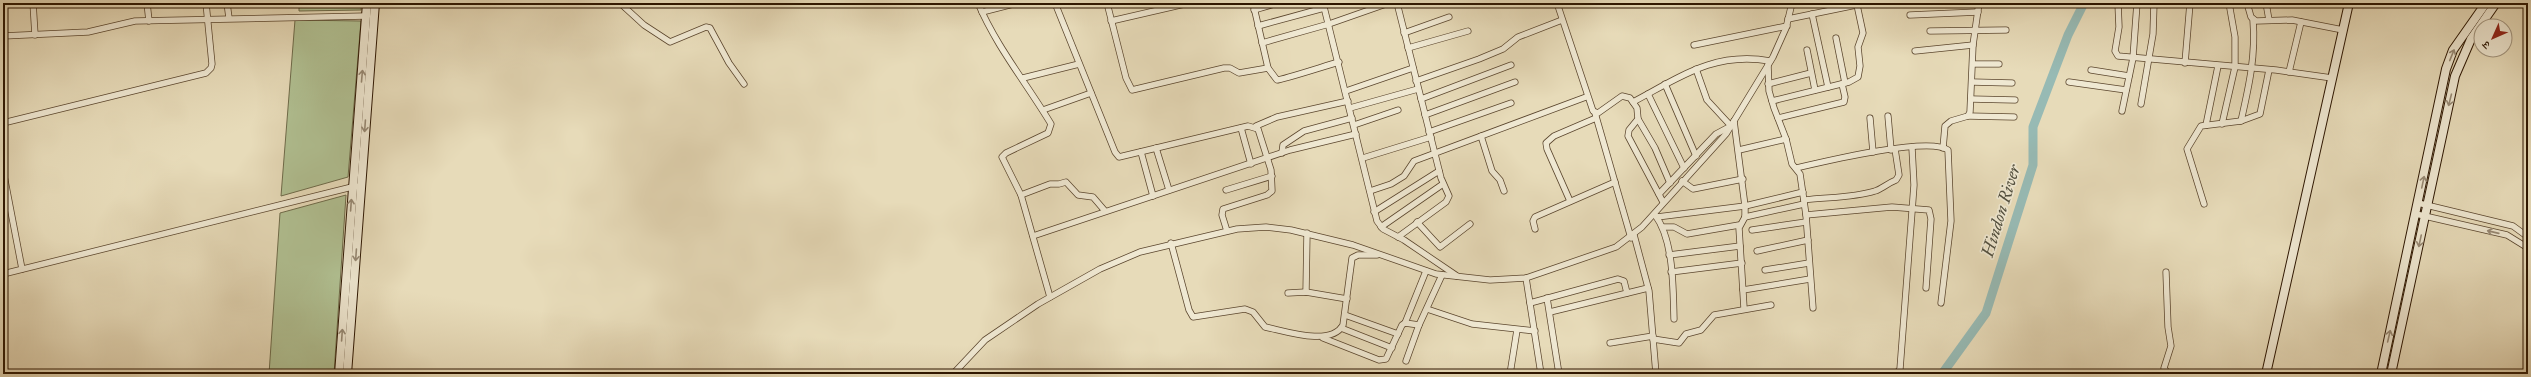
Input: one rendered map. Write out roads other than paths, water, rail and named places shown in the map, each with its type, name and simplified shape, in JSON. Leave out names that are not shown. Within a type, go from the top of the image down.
[{"type":"street","points":[[33,3],[35,35]]},
{"type":"street","points":[[147,3],[149,21]]},
{"type":"street","points":[[3,123],[206,73],[211,68],[212,64],[206,3]]},
{"type":"street","points":[[227,3],[229,18]]},
{"type":"street","points":[[339,374],[367,3]]},
{"type":"street","points":[[347,374],[374,3]]},
{"type":"street","points":[[620,3],[644,25],[670,42],[706,27],[710,28],[729,63],[744,84]]},
{"type":"street","points":[[625,7],[634,3]]},
{"type":"street","points":[[978,3],[998,44],[1023,78],[1051,124],[1051,129],[1048,133],[1006,152],[1002,157],[1020,195],[1050,297]]},
{"type":"street","points":[[982,12],[1018,3]]},
{"type":"street","points":[[1055,3],[1117,155],[1123,157],[1241,128],[1256,126],[1277,117],[1348,101]]},
{"type":"street","points":[[1107,3],[1126,78],[1132,90],[1224,68],[1230,68],[1239,73],[1268,68]]},
{"type":"street","points":[[1111,21],[1188,3]]},
{"type":"street","points":[[1253,3],[1268,68],[1277,80],[1283,80],[1305,71],[1338,62]]},
{"type":"street","points":[[1254,10],[1278,3]]},
{"type":"street","points":[[1262,43],[1329,24],[1389,3]]},
{"type":"street","points":[[1397,3],[1434,154],[1448,199],[1398,236]]},
{"type":"street","points":[[1557,3],[1586,97],[1596,116],[1648,288],[1656,374],[1617,374]]},
{"type":"street","points":[[953,374],[985,340],[1050,297],[1129,256],[1171,244],[1227,231],[1266,227],[1306,233],[1442,275],[1459,278],[1505,280],[1526,278],[1616,247],[1632,236],[1655,216],[1664,202],[1682,181],[1717,146],[1733,123],[1769,63],[1787,26],[1792,3]]},
{"type":"street","points":[[1790,11],[1797,3]]},
{"type":"street","points":[[1788,19],[1866,3]]},
{"type":"street","points":[[1968,116],[1970,112],[1971,99],[1973,45],[1979,3]]},
{"type":"street","points":[[2118,3],[2119,27],[2115,52],[2118,56],[2185,64],[2289,72],[2332,78]]},
{"type":"street","points":[[2122,111],[2132,58],[2137,3]]},
{"type":"street","points":[[2141,104],[2153,34],[2154,3]]},
{"type":"street","points":[[2185,64],[2190,3]]},
{"type":"street","points":[[2222,124],[2235,67],[2235,37],[2229,3]]},
{"type":"street","points":[[2241,121],[2253,69],[2255,45],[2253,20],[2247,3]]},
{"type":"street","points":[[2266,3],[2269,20]]},
{"type":"street","points":[[2266,374],[2349,3]]},
{"type":"street","points":[[2381,374],[2446,69],[2453,50],[2486,3]]},
{"type":"street","points":[[2391,374],[2428,206],[2448,104],[2462,57],[2471,40],[2496,3]]},
{"type":"street","points":[[1258,26],[1324,5],[1363,158],[1374,212],[1381,227],[1398,236],[1459,278]]},
{"type":"street","points":[[1772,101],[1854,80],[1860,74],[1858,47],[1863,28],[1857,5]]},
{"type":"street","points":[[1910,15],[1978,12]]},
{"type":"street","points":[[1812,14],[1828,87]]},
{"type":"street","points":[[3,36],[88,32],[123,23],[149,21],[208,18],[366,16]]},
{"type":"street","points":[[1404,33],[1449,17]]},
{"type":"street","points":[[1416,81],[1503,49],[1518,37],[1562,20]]},
{"type":"street","points":[[2253,20],[2302,22],[2343,30]]},
{"type":"street","points":[[2289,72],[2302,22]]},
{"type":"street","points":[[1694,45],[1787,26]]},
{"type":"street","points":[[1930,31],[1975,29],[2006,30]]},
{"type":"street","points":[[1408,48],[1468,31]]},
{"type":"street","points":[[1778,118],[1844,102],[1845,97],[1836,38]]},
{"type":"street","points":[[1915,51],[1973,45]]},
{"type":"street","points":[[1807,50],[1815,90]]},
{"type":"street","points":[[1633,102],[1665,84],[1718,60],[1730,59],[1769,63]]},
{"type":"street","points":[[1769,63],[1768,84],[1772,101],[1786,138],[1792,164],[1800,174],[1806,218],[1813,308]]},
{"type":"street","points":[[1023,78],[1079,64]]},
{"type":"street","points":[[1973,64],[1999,64]]},
{"type":"street","points":[[1421,99],[1511,65]]},
{"type":"street","points":[[2206,125],[2218,66]]},
{"type":"street","points":[[1346,91],[1413,68]]},
{"type":"street","points":[[1696,70],[1707,100],[1733,123],[1739,150],[1745,206],[1745,217],[1739,225],[1744,308]]},
{"type":"street","points":[[2091,70],[2129,76]]},
{"type":"street","points":[[2204,204],[2187,153],[2198,129],[2206,125],[2241,121],[2260,114],[2269,70]]},
{"type":"street","points":[[1768,84],[1811,73]]},
{"type":"street","points":[[1425,115],[1515,82]]},
{"type":"street","points":[[1972,82],[2012,83]]},
{"type":"street","points":[[2069,82],[2126,90]]},
{"type":"street","points":[[1665,84],[1696,156]]},
{"type":"street","points":[[1350,108],[1418,89]]},
{"type":"street","points":[[1043,110],[1091,93]]},
{"type":"street","points":[[1648,94],[1684,168]]},
{"type":"street","points":[[1370,190],[1391,184],[1404,176],[1414,161],[1586,97]]},
{"type":"street","points":[[1570,201],[1547,149],[1546,143],[1554,136],[1596,116],[1618,98],[1626,97],[1633,102],[1638,119],[1655,148],[1670,183]]},
{"type":"street","points":[[1971,99],[2015,100]]},
{"type":"street","points":[[1363,158],[1430,135],[1511,103]]},
{"type":"street","points":[[1354,125],[1398,110]]},
{"type":"street","points":[[1745,217],[1804,202],[1869,192],[1880,189],[1885,183],[1896,180],[1899,175],[1893,150],[1888,116]]},
{"type":"street","points":[[1943,148],[1945,126],[1951,121],[1968,116],[2014,117]]},
{"type":"street","points":[[1282,153],[1283,145],[1296,134],[1352,118]]},
{"type":"street","points":[[1870,118],[1873,152]]},
{"type":"street","points":[[1638,119],[1629,130],[1628,136],[1664,202]]},
{"type":"street","points":[[1659,194],[1716,134],[1733,123]]},
{"type":"street","points":[[1227,231],[1222,215],[1223,209],[1270,193],[1272,176],[1268,157],[1256,126]]},
{"type":"street","points":[[1241,128],[1251,164]]},
{"type":"street","points":[[1033,236],[1251,164],[1268,157],[1356,134]]},
{"type":"street","points":[[1480,136],[1492,171],[1500,180],[1504,191]]},
{"type":"street","points":[[1739,150],[1786,138]]},
{"type":"street","points":[[1156,148],[1169,190]]},
{"type":"street","points":[[1896,374],[1900,369],[1913,208],[1914,161],[1912,148]]},
{"type":"street","points":[[1796,168],[1873,152],[1912,148],[1943,148],[1949,153],[1952,203],[1941,303]]},
{"type":"street","points":[[1141,152],[1153,196]]},
{"type":"street","points":[[3,170],[6,198],[22,269]]},
{"type":"street","points":[[1374,212],[1439,171]]},
{"type":"street","points":[[1226,190],[1272,176]]},
{"type":"street","points":[[1682,181],[1693,189],[1743,179]]},
{"type":"street","points":[[1020,195],[1050,184],[1066,182],[1078,195],[1093,198],[1105,211]]},
{"type":"street","points":[[1535,229],[1533,221],[1535,216],[1615,182]]},
{"type":"street","points":[[1381,227],[1443,184]]},
{"type":"street","points":[[3,274],[361,185]]},
{"type":"street","points":[[1655,216],[1745,206],[1802,192]]},
{"type":"street","points":[[2418,203],[2513,226],[2528,237]]},
{"type":"street","points":[[1752,230],[1806,218],[1892,207],[1926,209],[1930,212],[1926,288]]},
{"type":"street","points":[[2416,214],[2508,235],[2528,248]]},
{"type":"street","points":[[1655,216],[1663,227],[1669,255],[1674,319]]},
{"type":"street","points":[[1417,222],[1440,247],[1470,224]]},
{"type":"street","points":[[1663,227],[1674,227],[1687,234],[1739,225]]},
{"type":"street","points":[[1306,233],[1306,292]]},
{"type":"street","points":[[1757,251],[1808,240]]},
{"type":"street","points":[[1171,244],[1189,310],[1193,317],[1245,309],[1253,312],[1265,327],[1323,338],[1379,360],[1386,359],[1392,348],[1405,323],[1426,271]]},
{"type":"street","points":[[1669,255],[1740,246]]},
{"type":"street","points":[[1323,338],[1341,328],[1345,315],[1352,258],[1358,255],[1381,255]]},
{"type":"street","points":[[1671,272],[1742,262]]},
{"type":"street","points":[[1765,270],[1809,263]]},
{"type":"street","points":[[2166,272],[2168,327],[2171,341],[2164,368],[2168,374]]},
{"type":"street","points":[[1406,361],[1419,325],[1442,275]]},
{"type":"street","points":[[1526,278],[1541,374]]},
{"type":"street","points":[[1530,303],[1618,279],[1624,281],[1627,293]]},
{"type":"street","points":[[1743,290],[1810,279]]},
{"type":"street","points":[[1550,312],[1648,288]]},
{"type":"street","points":[[1288,293],[1306,292],[1347,299]]},
{"type":"street","points":[[1547,298],[1559,374]]},
{"type":"street","points":[[1610,343],[1653,337],[1679,343],[1686,334],[1701,330],[1714,315],[1744,308],[1771,305]]},
{"type":"street","points":[[1427,309],[1472,324],[1535,331]]},
{"type":"street","points":[[1345,315],[1398,334]]},
{"type":"street","points":[[1405,323],[1419,325]]},
{"type":"street","points":[[1341,328],[1392,348]]},
{"type":"street","points":[[1510,374],[1517,330]]},
{"type":"waterway","name":"Hindon River","points":[[1942,374],[1986,313],[2033,165],[2033,127],[2068,35],[2084,3]]}]
